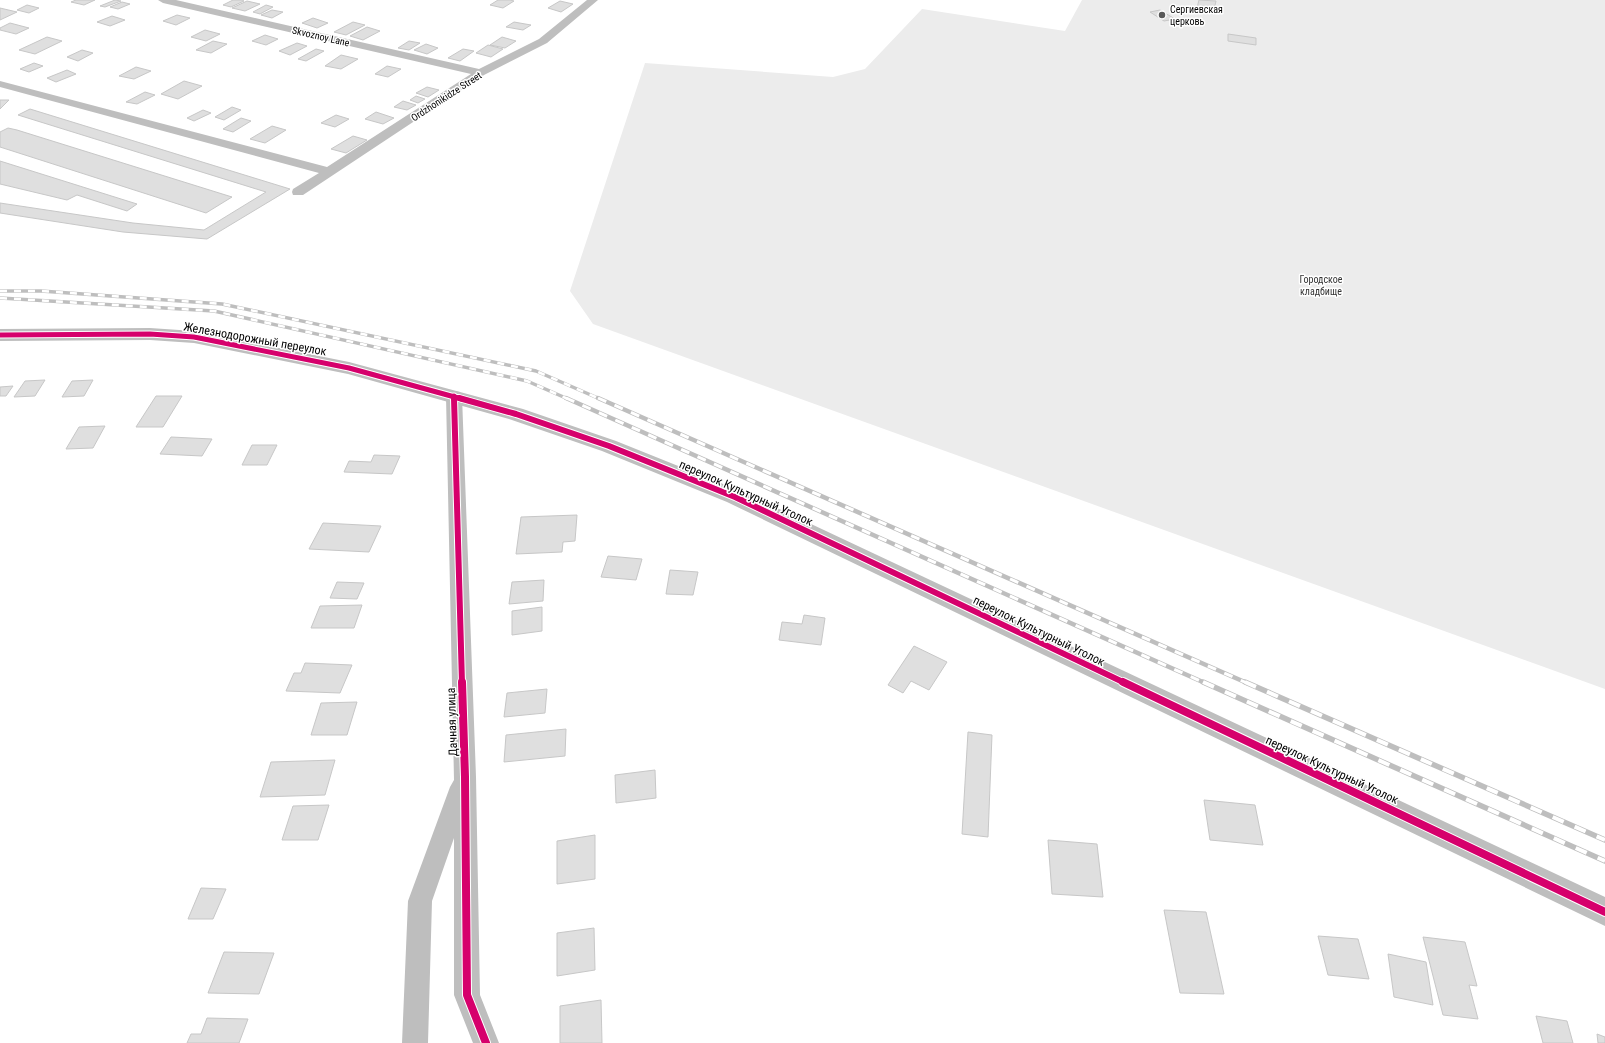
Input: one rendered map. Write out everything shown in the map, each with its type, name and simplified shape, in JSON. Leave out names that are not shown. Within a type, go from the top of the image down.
[{"type":"street","name":"Skvoznoy Lane","points":[[163,0],[480,73]]},
{"type":"street","name":"Ordzhonikidze Street","points":[[298,192],[480,73],[543,41],[593,0]]},
{"type":"street","points":[[0,84],[330,172]]},
{"type":"street","name":"Железнодорожный переулок","points":[[0,335],[150,334],[194,337],[349,368],[454,396]]},
{"type":"street","name":"Дачная улица","points":[[454,396],[465,777],[467,995],[486,1043]]},
{"type":"street","name":"переулок Культурный Уголок","points":[[454,396],[516,414],[609,446],[735,497],[1605,912]]},
{"type":"street","name":"Дачная улица","points":[[415,1043],[420,901],[465,777]]},
{"type":"green space","name":"Городское кладбище","points":[[1082,0],[1605,0],[1605,689],[593,324],[570,291],[645,63],[833,77],[865,69],[922,9],[1065,31]]},
{"type":"building","points":[[76,0],[95,0],[84,5],[71,2]]},
{"type":"building","points":[[115,0],[121,1],[105,7],[100,6]]},
{"type":"building","points":[[233,0],[244,1],[231,7],[223,5]]},
{"type":"building","points":[[498,0],[514,1],[503,8],[490,5]]},
{"type":"building","points":[[1199,0],[1216,1],[1213,14],[1196,12]]},
{"type":"building","points":[[247,1],[260,4],[245,11],[232,8]]},
{"type":"building","points":[[560,1],[573,4],[561,12],[548,8]]},
{"type":"building","points":[[122,2],[130,4],[118,9],[110,7]]},
{"type":"building","points":[[27,5],[39,8],[29,13],[17,10]]},
{"type":"building","points":[[266,5],[273,7],[260,14],[253,12]]},
{"type":"building","points":[[0,8],[17,12],[0,20]]},
{"type":"building","points":[[272,10],[283,12],[272,18],[261,15]]},
{"type":"building","name":"Сергиевская церковь","points":[[1160,10],[1175,19],[1164,21],[1150,12]]},
{"type":"building","points":[[177,15],[190,18],[176,25],[163,21]]},
{"type":"building","points":[[112,16],[125,20],[110,26],[97,22]]},
{"type":"building","points":[[313,18],[328,23],[317,28],[302,23]]},
{"type":"building","points":[[353,22],[365,25],[346,35],[334,32]]},
{"type":"building","points":[[514,22],[531,25],[523,30],[506,27]]},
{"type":"building","points":[[10,23],[29,28],[16,34],[0,30],[0,28]]},
{"type":"building","points":[[367,27],[380,31],[363,40],[350,36]]},
{"type":"building","points":[[205,30],[220,34],[206,41],[191,37]]},
{"type":"building","points":[[1228,34],[1256,38],[1256,45],[1228,41]]},
{"type":"building","points":[[265,35],[278,39],[266,45],[252,41]]},
{"type":"building","points":[[47,37],[62,41],[35,54],[19,50]]},
{"type":"building","points":[[502,37],[516,41],[505,48],[490,45]]},
{"type":"building","points":[[213,41],[227,44],[211,53],[196,50]]},
{"type":"building","points":[[409,41],[420,43],[409,50],[398,48]]},
{"type":"building","points":[[297,43],[307,46],[290,55],[279,51]]},
{"type":"building","points":[[426,44],[438,48],[427,54],[414,50]]},
{"type":"building","points":[[488,45],[503,49],[491,57],[476,53]]},
{"type":"building","points":[[316,49],[324,51],[306,61],[298,59]]},
{"type":"building","points":[[463,49],[474,51],[460,61],[448,58]]},
{"type":"building","points":[[82,50],[93,53],[78,61],[67,57]]},
{"type":"building","points":[[341,55],[358,59],[341,69],[325,66]]},
{"type":"building","points":[[34,63],[43,66],[29,72],[20,69]]},
{"type":"building","points":[[387,66],[401,69],[388,77],[375,74]]},
{"type":"building","points":[[136,67],[151,71],[134,79],[119,76]]},
{"type":"building","points":[[67,70],[76,74],[56,82],[47,78]]},
{"type":"building","points":[[184,81],[202,86],[178,99],[161,94]]},
{"type":"building","points":[[427,87],[439,90],[428,97],[416,93]]},
{"type":"building","points":[[145,92],[155,95],[137,104],[126,102]]},
{"type":"building","points":[[416,96],[425,99],[418,103],[410,100]]},
{"type":"building","points":[[0,100],[9,100],[0,109]]},
{"type":"building","points":[[403,101],[416,105],[407,110],[394,107]]},
{"type":"building","points":[[232,107],[241,110],[224,120],[215,117]]},
{"type":"building","points":[[30,109],[290,189],[207,239],[123,232],[0,213],[0,203],[133,223],[204,230],[266,192],[18,115]]},
{"type":"building","points":[[203,110],[211,113],[194,121],[187,118]]},
{"type":"building","points":[[376,112],[394,118],[383,124],[365,119]]},
{"type":"building","points":[[336,115],[349,119],[335,127],[321,123]]},
{"type":"building","points":[[241,118],[251,121],[233,132],[223,129]]},
{"type":"building","points":[[272,126],[286,130],[265,143],[250,139]]},
{"type":"building","points":[[8,128],[232,197],[206,213],[0,147],[0,132]]},
{"type":"building","points":[[353,136],[367,140],[346,153],[331,149]]},
{"type":"building","points":[[0,161],[137,204],[127,211],[77,195],[67,200],[0,184]]},
{"type":"building","points":[[45,380],[35,396],[14,397],[25,381]]},
{"type":"building","points":[[93,380],[84,396],[62,397],[72,381]]},
{"type":"building","points":[[13,386],[6,396],[0,396],[0,387]]},
{"type":"building","points":[[156,396],[182,396],[163,427],[136,427]]},
{"type":"building","points":[[105,426],[93,448],[66,449],[79,427]]},
{"type":"building","points":[[171,437],[212,439],[202,456],[160,454]]},
{"type":"building","points":[[252,445],[277,445],[267,465],[242,465]]},
{"type":"building","points":[[374,455],[400,456],[392,474],[344,472],[349,461],[371,462]]},
{"type":"building","points":[[577,515],[575,541],[563,542],[562,552],[516,554],[521,517]]},
{"type":"building","points":[[323,523],[381,526],[369,552],[309,549]]},
{"type":"building","points":[[608,556],[642,559],[636,580],[601,577]]},
{"type":"building","points":[[670,570],[698,572],[693,595],[666,594]]},
{"type":"building","points":[[544,580],[543,601],[509,604],[512,582]]},
{"type":"building","points":[[337,582],[364,583],[357,599],[330,598]]},
{"type":"building","points":[[362,605],[354,628],[311,628],[320,606]]},
{"type":"building","points":[[542,607],[542,631],[512,635],[512,611]]},
{"type":"building","points":[[804,615],[825,618],[821,645],[779,640],[782,622],[802,624]]},
{"type":"building","points":[[914,646],[947,662],[929,690],[911,681],[903,693],[888,685]]},
{"type":"building","points":[[305,663],[352,665],[340,693],[286,691],[294,673],[301,673]]},
{"type":"building","points":[[547,689],[545,713],[504,717],[507,693]]},
{"type":"building","points":[[357,702],[347,735],[311,735],[321,703]]},
{"type":"building","points":[[566,729],[565,756],[504,762],[506,735]]},
{"type":"building","points":[[968,732],[992,735],[988,837],[962,834]]},
{"type":"building","points":[[335,760],[325,795],[260,797],[271,762]]},
{"type":"building","points":[[655,770],[656,798],[616,803],[615,775]]},
{"type":"building","points":[[1204,800],[1255,805],[1263,845],[1210,840]]},
{"type":"building","points":[[329,805],[318,840],[282,840],[293,806]]},
{"type":"building","points":[[595,835],[595,879],[557,884],[557,841]]},
{"type":"building","points":[[1048,840],[1097,844],[1103,897],[1052,894]]},
{"type":"building","points":[[201,888],[226,889],[213,919],[188,919]]},
{"type":"building","points":[[1164,910],[1206,912],[1224,994],[1180,993]]},
{"type":"building","points":[[594,928],[595,970],[557,976],[557,933]]},
{"type":"building","points":[[1318,936],[1358,939],[1369,979],[1328,975]]},
{"type":"building","points":[[1423,937],[1465,942],[1477,986],[1469,985],[1478,1019],[1443,1015]]},
{"type":"building","points":[[224,952],[274,953],[259,994],[208,993]]},
{"type":"building","points":[[1388,954],[1426,962],[1433,1005],[1394,997]]},
{"type":"building","points":[[601,1000],[602,1043],[560,1043],[560,1006]]},
{"type":"building","points":[[1536,1016],[1567,1021],[1573,1043],[1543,1043]]},
{"type":"building","points":[[207,1018],[248,1019],[239,1043],[187,1043],[191,1034],[201,1034]]},
{"type":"building","points":[[1597,1034],[1605,1037],[1605,1043],[1598,1043]]},
{"type":"railway","points":[[0,291],[41,291],[222,304],[536,371],[600,399]]},
{"type":"railway","points":[[0,298],[214,311],[527,381],[568,399]]},
{"type":"railway","points":[[566,398],[1205,683]]},
{"type":"railway","points":[[598,398],[1247,683]]},
{"type":"railway","points":[[1203,682],[1605,861]]},
{"type":"railway","points":[[1245,682],[1605,840]]},
{"type":"cycle path","points":[[0,335],[150,334],[194,337],[349,368],[516,414],[609,446],[735,497],[1605,912]]},
{"type":"cycle path","points":[[454,396],[465,777],[467,995],[486,1043]]},
{"type":"place","name":"Сергиевская церковь","points":[[1162,15]]}]
